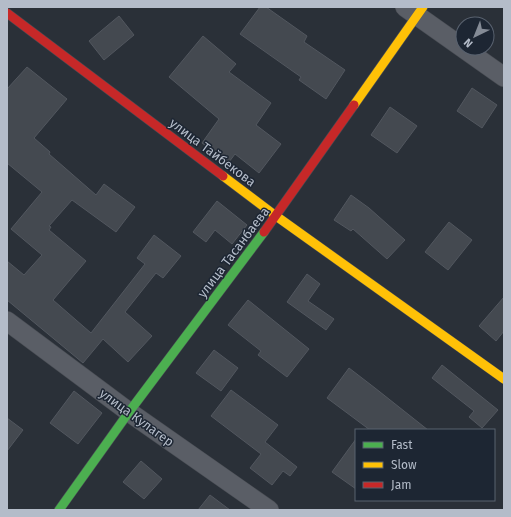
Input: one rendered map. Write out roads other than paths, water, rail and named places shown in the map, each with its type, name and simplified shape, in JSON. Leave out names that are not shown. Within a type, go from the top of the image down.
[{"type":"street","points":[[415,10],[504,77]]},
{"type":"street","name":"улица Тасанбаева","points":[[59,510],[129,412],[276,216],[415,10]]},
{"type":"street","name":"улица Тайбекова","points":[[7,13],[276,216],[504,379]]},
{"type":"street","name":"улица Кулагер","points":[[7,321],[129,412],[269,510]]}]
